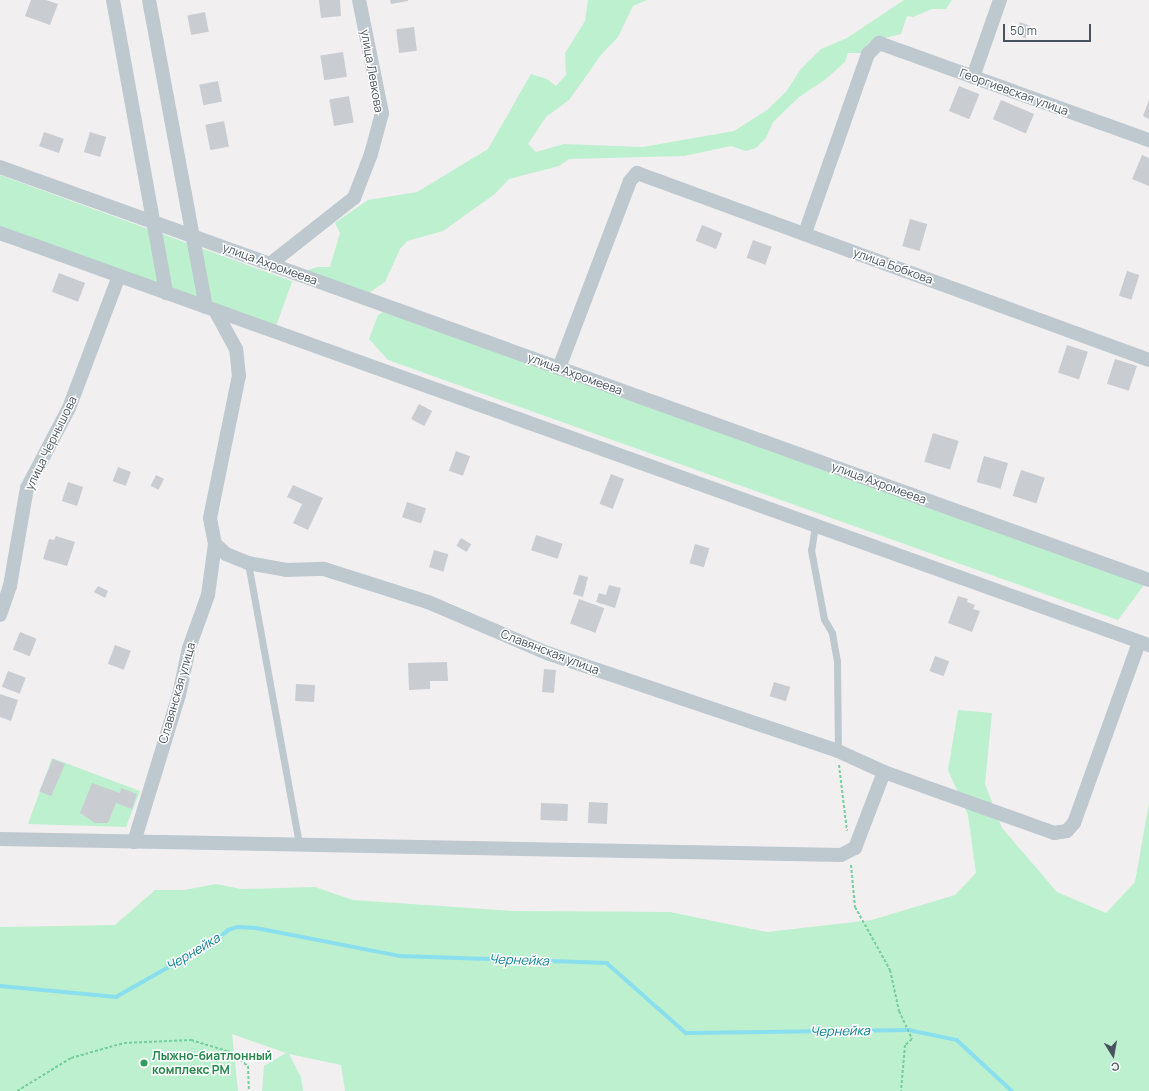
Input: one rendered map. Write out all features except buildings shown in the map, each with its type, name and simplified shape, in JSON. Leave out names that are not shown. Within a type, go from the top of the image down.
[{"type":"street","points":[[113,0],[166,293]]},
{"type":"street","name":"Славянская улица","points":[[134,842],[179,695],[189,648],[208,595],[215,544],[210,518],[239,376],[236,349],[211,309],[193,237],[150,0]]},
{"type":"street","name":"улица Левкова","points":[[270,264],[354,198],[371,154],[382,113],[359,0]]},
{"type":"street","points":[[973,77],[1000,0]]},
{"type":"street","name":"Георгиевская улица","points":[[805,233],[868,54],[879,43],[1149,140]]},
{"type":"street","name":"улица Ахромеева","points":[[0,167],[1149,580]]},
{"type":"street","name":"улица Бобкова","points":[[559,368],[630,182],[637,173],[805,233],[1149,360]]},
{"type":"street","points":[[0,233],[1144,643]]},
{"type":"street","name":"улица Чернышова","points":[[0,615],[10,586],[27,488],[69,408],[120,276]]},
{"type":"street","name":"Славянская улица","points":[[215,544],[226,554],[248,563],[286,570],[324,569],[414,597],[546,653],[838,751],[884,772],[1054,833],[1067,831],[1074,823],[1144,643]]},
{"type":"street","points":[[0,839],[841,855],[855,848],[884,772]]},
{"type":"lane","points":[[815,526],[811,550],[824,619],[832,633],[837,661],[838,751]]},
{"type":"lane","points":[[248,563],[299,845]]},
{"type":"path","points":[[838,751],[855,907],[890,970],[899,1011],[912,1039],[905,1045],[901,1091]]},
{"type":"path","points":[[17,1091],[71,1058],[124,1043],[192,1040],[228,1051],[248,1066],[249,1091]]},
{"type":"green space","points":[[588,0],[647,0],[633,6],[618,37],[601,55],[569,100],[546,117],[528,144],[536,152],[564,144],[643,147],[734,131],[767,110],[786,92],[800,70],[821,49],[847,38],[904,0],[952,0],[946,9],[932,9],[913,17],[907,16],[901,34],[869,42],[862,53],[848,53],[845,62],[826,79],[799,97],[773,122],[766,138],[756,148],[746,151],[731,146],[684,156],[569,159],[559,166],[509,179],[495,194],[443,231],[407,241],[400,249],[385,282],[366,295],[301,272],[318,267],[330,267],[340,233],[335,223],[368,200],[417,192],[488,149],[531,74],[547,79],[556,86],[566,75],[565,53],[585,21]]},
{"type":"green space","points":[[0,175],[292,281],[276,326],[0,226]]},
{"type":"green space","points":[[394,306],[1147,581],[1118,620],[388,360],[369,339],[378,315]]},
{"type":"green space","points":[[958,710],[992,713],[985,784],[1002,828],[1057,892],[1106,913],[1135,882],[1149,803],[1149,1091],[345,1091],[341,1065],[289,1054],[301,1077],[303,1091],[262,1091],[264,1066],[286,1053],[232,1034],[238,1091],[0,1091],[0,927],[115,925],[155,890],[184,890],[216,884],[241,889],[315,887],[353,900],[513,911],[670,912],[767,932],[872,920],[955,895],[976,873],[968,815],[948,770]]},
{"type":"green space","points":[[52,758],[140,791],[126,827],[28,824]]},
{"type":"waterway","name":"Чернейка","points":[[0,986],[116,997],[218,939],[228,930],[238,927],[256,928],[400,956],[607,963],[686,1033],[909,1030],[957,1040],[1012,1091]]},
{"type":"place","name":"Лыжно-биатлонный комплекс РМ","points":[[144,1063]]}]
